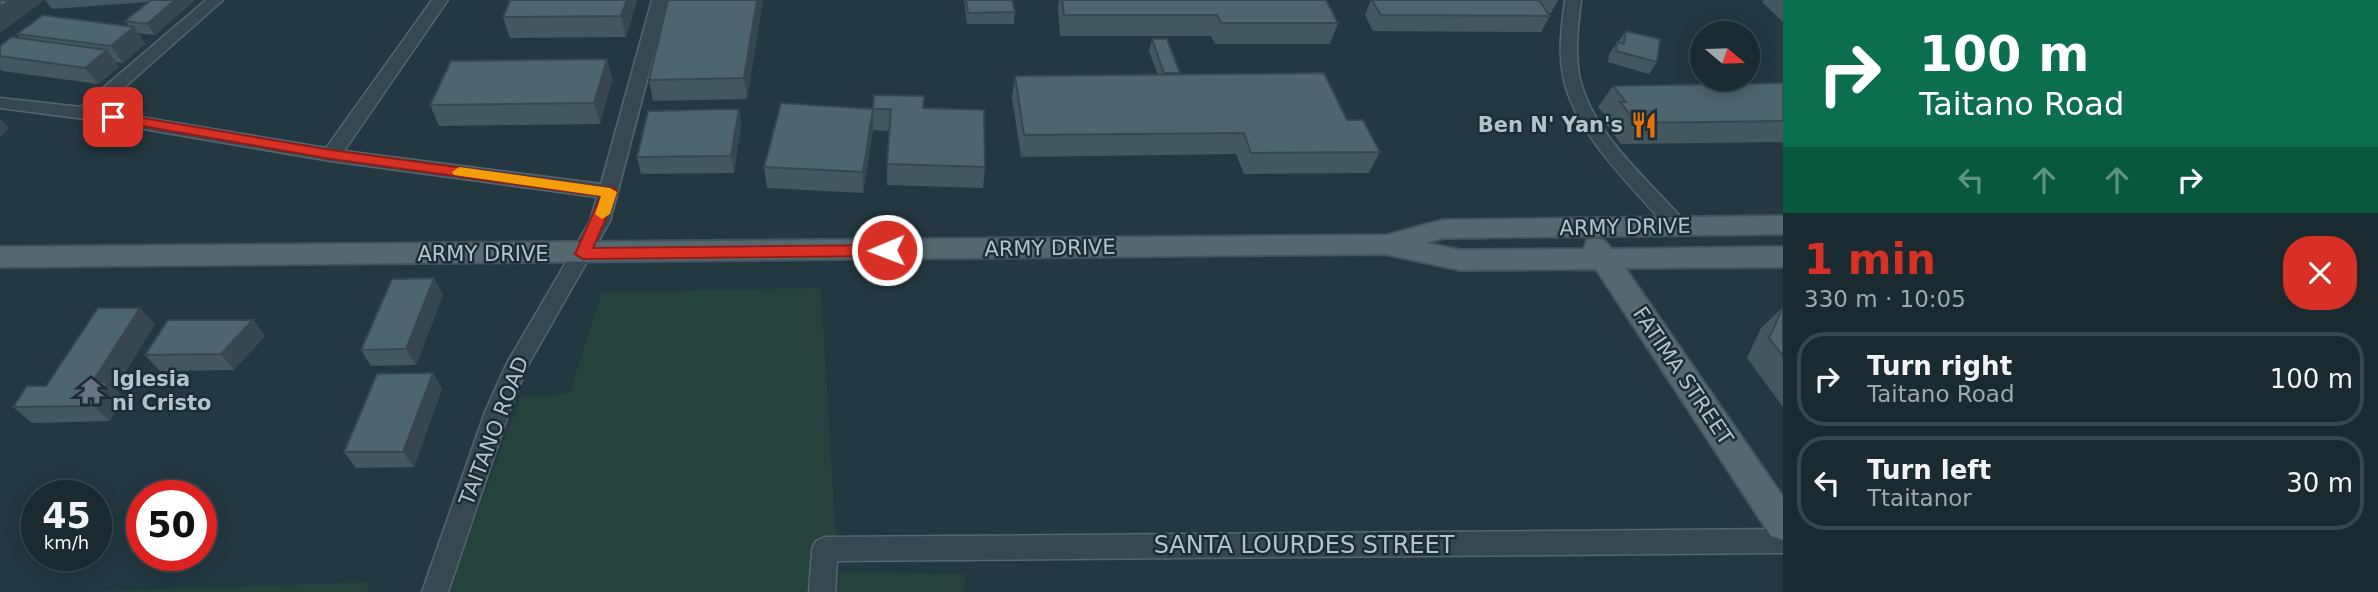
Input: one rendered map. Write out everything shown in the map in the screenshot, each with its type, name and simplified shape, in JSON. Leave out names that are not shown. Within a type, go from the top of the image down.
[{"type":"main road","name":"ARMY DRIVE","points":[[1385,244],[1443,229],[1783,225]]},
{"type":"main road","name":"FATIMA STREET","points":[[1582,228],[1783,525]]},
{"type":"main road","name":"ARMY DRIVE","points":[[0,257],[583,254],[1385,244],[1460,260],[1783,257]]},
{"type":"street","points":[[85,113],[215,0]]},
{"type":"street","points":[[331,155],[440,0]]},
{"type":"street","name":"TAITANO ROAD","points":[[435,592],[497,412],[517,365],[600,221],[660,0]]},
{"type":"street","points":[[1573,0],[1568,52],[1576,94],[1605,141],[1678,227]]},
{"type":"street","points":[[0,103],[85,113],[331,155],[610,192]]},
{"type":"street","name":"SANTA LOURDES STREET","points":[[822,592],[825,549],[1783,541]]},
{"type":"green space","points":[[821,288],[838,572],[966,574],[964,592],[448,592],[521,396],[569,394],[602,292]]},
{"type":"green space","points":[[370,582],[366,592],[79,592]]},
{"type":"building","points":[[0,0],[10,0],[0,7]]},
{"type":"building","points":[[151,0],[175,0],[147,24],[125,21]]},
{"type":"building","points":[[510,0],[627,0],[621,16],[503,17]]},
{"type":"building","points":[[668,0],[757,0],[744,78],[649,80]]},
{"type":"building","points":[[966,0],[1012,0],[1015,12],[968,13]]},
{"type":"building","points":[[1062,0],[1326,0],[1338,23],[1221,23],[1217,15],[1064,15]]},
{"type":"building","points":[[1372,0],[1539,0],[1550,16],[1381,15]]},
{"type":"building","points":[[43,15],[134,27],[111,46],[17,34]]},
{"type":"building","points":[[1626,31],[1660,39],[1657,62],[1616,51],[1617,42],[1624,44]]},
{"type":"building","points":[[12,37],[107,50],[85,68],[0,56],[0,46]]},
{"type":"building","points":[[1152,39],[1167,39],[1180,73],[1164,73]]},
{"type":"building","points":[[607,59],[594,103],[430,105],[451,61]]},
{"type":"building","points":[[1324,73],[1347,120],[1363,120],[1380,152],[1251,153],[1244,133],[1024,135],[1015,76]]},
{"type":"building","points":[[1760,83],[1783,83],[1783,121],[1637,123],[1620,102],[1626,102],[1613,86],[1690,85],[1690,91],[1760,91]]},
{"type":"building","points":[[874,95],[924,96],[923,108],[984,110],[985,167],[887,164],[891,109],[873,109]]},
{"type":"building","points":[[781,103],[873,109],[863,172],[764,167]]},
{"type":"building","points":[[739,109],[731,156],[637,157],[648,111]]},
{"type":"building","points":[[434,278],[406,349],[361,350],[392,279]]},
{"type":"building","points":[[1783,307],[1783,356],[1769,338]]},
{"type":"building","points":[[98,308],[140,308],[92,383],[108,382],[93,406],[13,407],[27,386],[46,386]]},
{"type":"building","points":[[168,320],[253,320],[221,354],[145,355]]},
{"type":"building","points":[[433,373],[403,452],[344,452],[377,374]]},
{"type":"slow traffic","points":[[459,172],[610,192],[602,214]]},
{"type":"place","name":"Ben N' Yan's","points":[[1644,125]]},
{"type":"place","name":"Iglesia ni Cristo","points":[[91,391]]},
{"type":"route","points":[[113,117],[331,155],[610,192],[600,221],[583,254],[887,250]]}]
